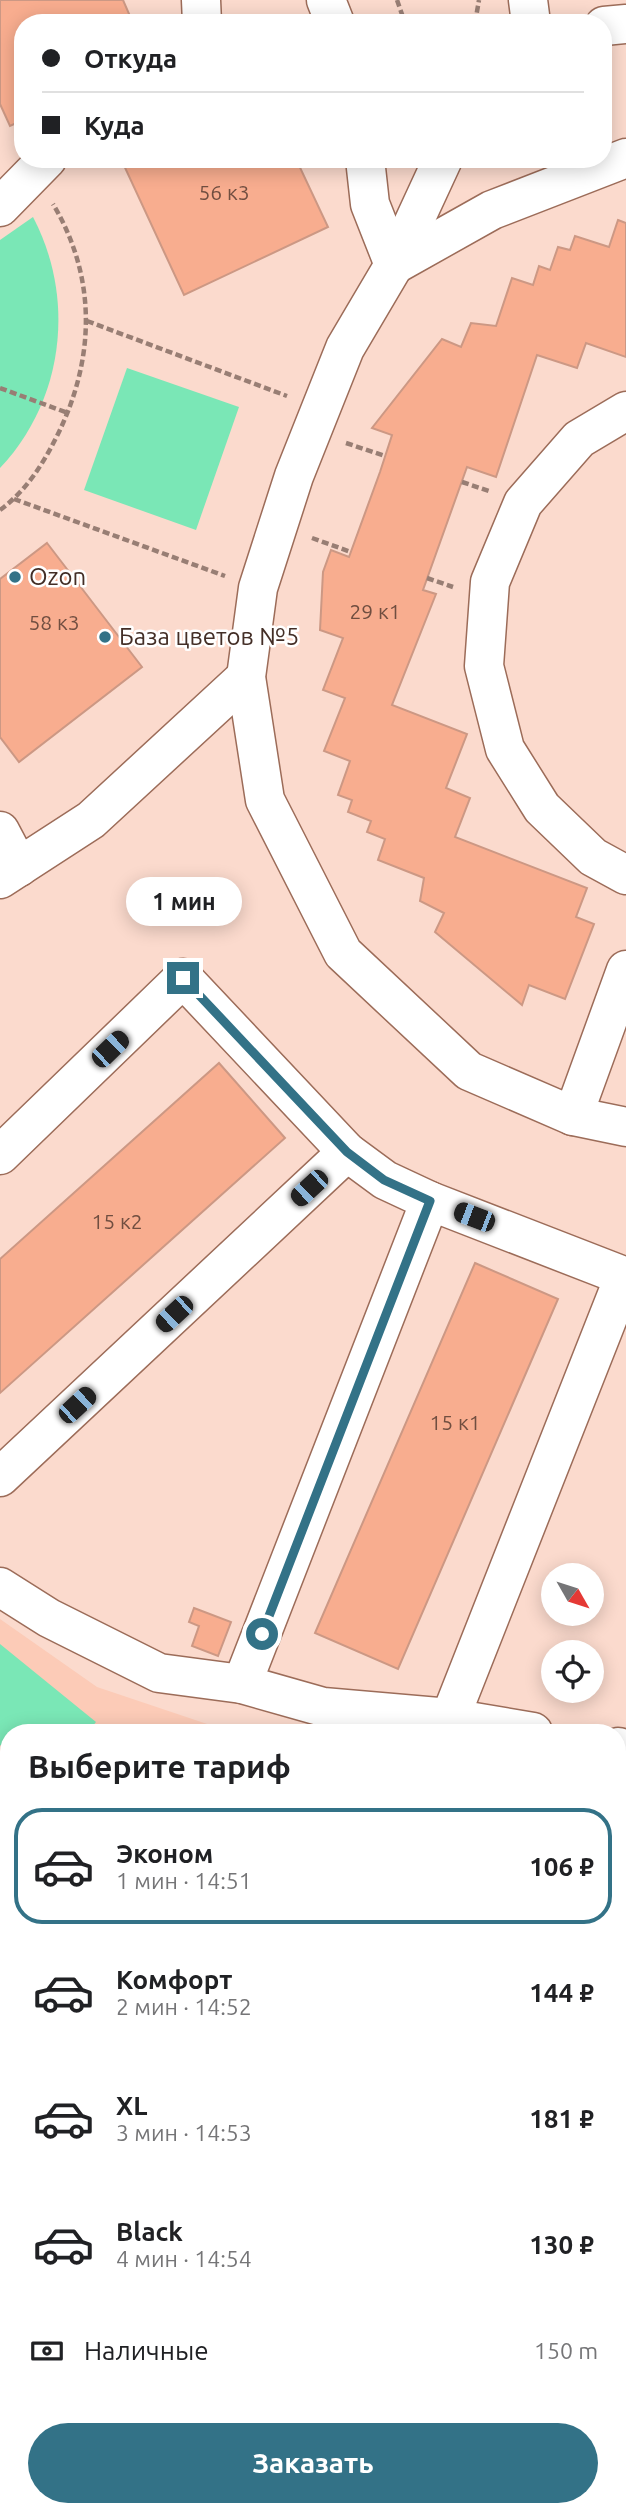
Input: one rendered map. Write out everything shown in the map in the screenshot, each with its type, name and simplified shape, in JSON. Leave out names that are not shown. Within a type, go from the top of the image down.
[{"type":"street","points":[[0,206],[38,168]]},
{"type":"street","points":[[366,168],[370,204],[394,265]]},
{"type":"street","points":[[439,168],[394,265],[345,348],[294,476],[258,588],[246,677],[265,800],[343,953],[469,1071],[573,1116],[626,1127]]},
{"type":"street","points":[[394,265],[492,210],[600,168]]},
{"type":"street","points":[[626,411],[579,439],[523,503],[491,582],[484,666],[505,749],[542,808],[593,857],[626,875]]},
{"type":"street","points":[[0,831],[10,873],[91,820],[246,677]]},
{"type":"street","points":[[573,1116],[626,970]]},
{"type":"street","points":[[0,1155],[183,978],[347,1152],[384,1180],[430,1201],[541,1242],[625,1277],[450,1718]]},
{"type":"street","points":[[0,1477],[347,1152]]},
{"type":"street","points":[[243,1685],[430,1201]]},
{"type":"street","points":[[0,1587],[49,1618],[159,1673],[243,1685],[323,1707],[450,1718],[486,1724]]},
{"type":"path","points":[[0,510],[14,499],[43,465],[68,413],[83,367],[87,321],[82,270],[39,168]]},
{"type":"path","points":[[87,321],[321,408]]},
{"type":"path","points":[[0,388],[68,413]]},
{"type":"path","points":[[14,499],[258,588]]},
{"type":"shaded area","points":[[0,1619],[97,1687],[207,1724],[0,1724]]},
{"type":"green space","points":[[33,217],[47,249],[55,281],[57,348],[50,380],[38,412],[22,441],[0,468],[0,240]]},
{"type":"green space","points":[[127,368],[239,407],[196,530],[84,490]]},
{"type":"green space","points":[[0,1644],[96,1722],[94,1724],[0,1724]]},
{"type":"building","points":[[0,0],[123,0],[129,14],[14,14],[14,124],[10,126],[0,104]]},
{"type":"building","points":[[125,168],[300,168],[328,227],[184,295]]},
{"type":"building","points":[[618,220],[626,223],[626,357],[586,343],[577,368],[537,355],[496,477],[467,467],[423,590],[436,594],[392,705],[467,734],[446,788],[470,798],[455,837],[587,888],[576,917],[594,924],[565,999],[529,985],[522,1005],[435,932],[444,913],[420,901],[424,878],[378,860],[385,839],[367,832],[371,821],[348,812],[352,800],[338,795],[350,761],[324,751],[345,698],[323,690],[343,638],[320,630],[323,572],[331,550],[349,557],[380,472],[392,435],[372,428],[442,339],[461,347],[471,323],[496,326],[512,278],[533,285],[539,266],[550,270],[558,247],[570,250],[575,236],[609,247]]},
{"type":"building","points":[[47,543],[142,667],[19,762],[0,737],[0,579]]},
{"type":"building","points":[[219,1063],[285,1138],[0,1393],[0,1259]]},
{"type":"building","points":[[475,1263],[558,1299],[398,1669],[315,1633]]},
{"type":"building","points":[[194,1608],[231,1622],[218,1656],[192,1646],[199,1626],[189,1622]]},
{"type":"place","name":"Ozon","points":[[15,577]]},
{"type":"place","name":"База цветов №5","points":[[105,637]]},
{"type":"route","points":[[183,978],[347,1152],[384,1180],[430,1201],[262,1634]]}]
